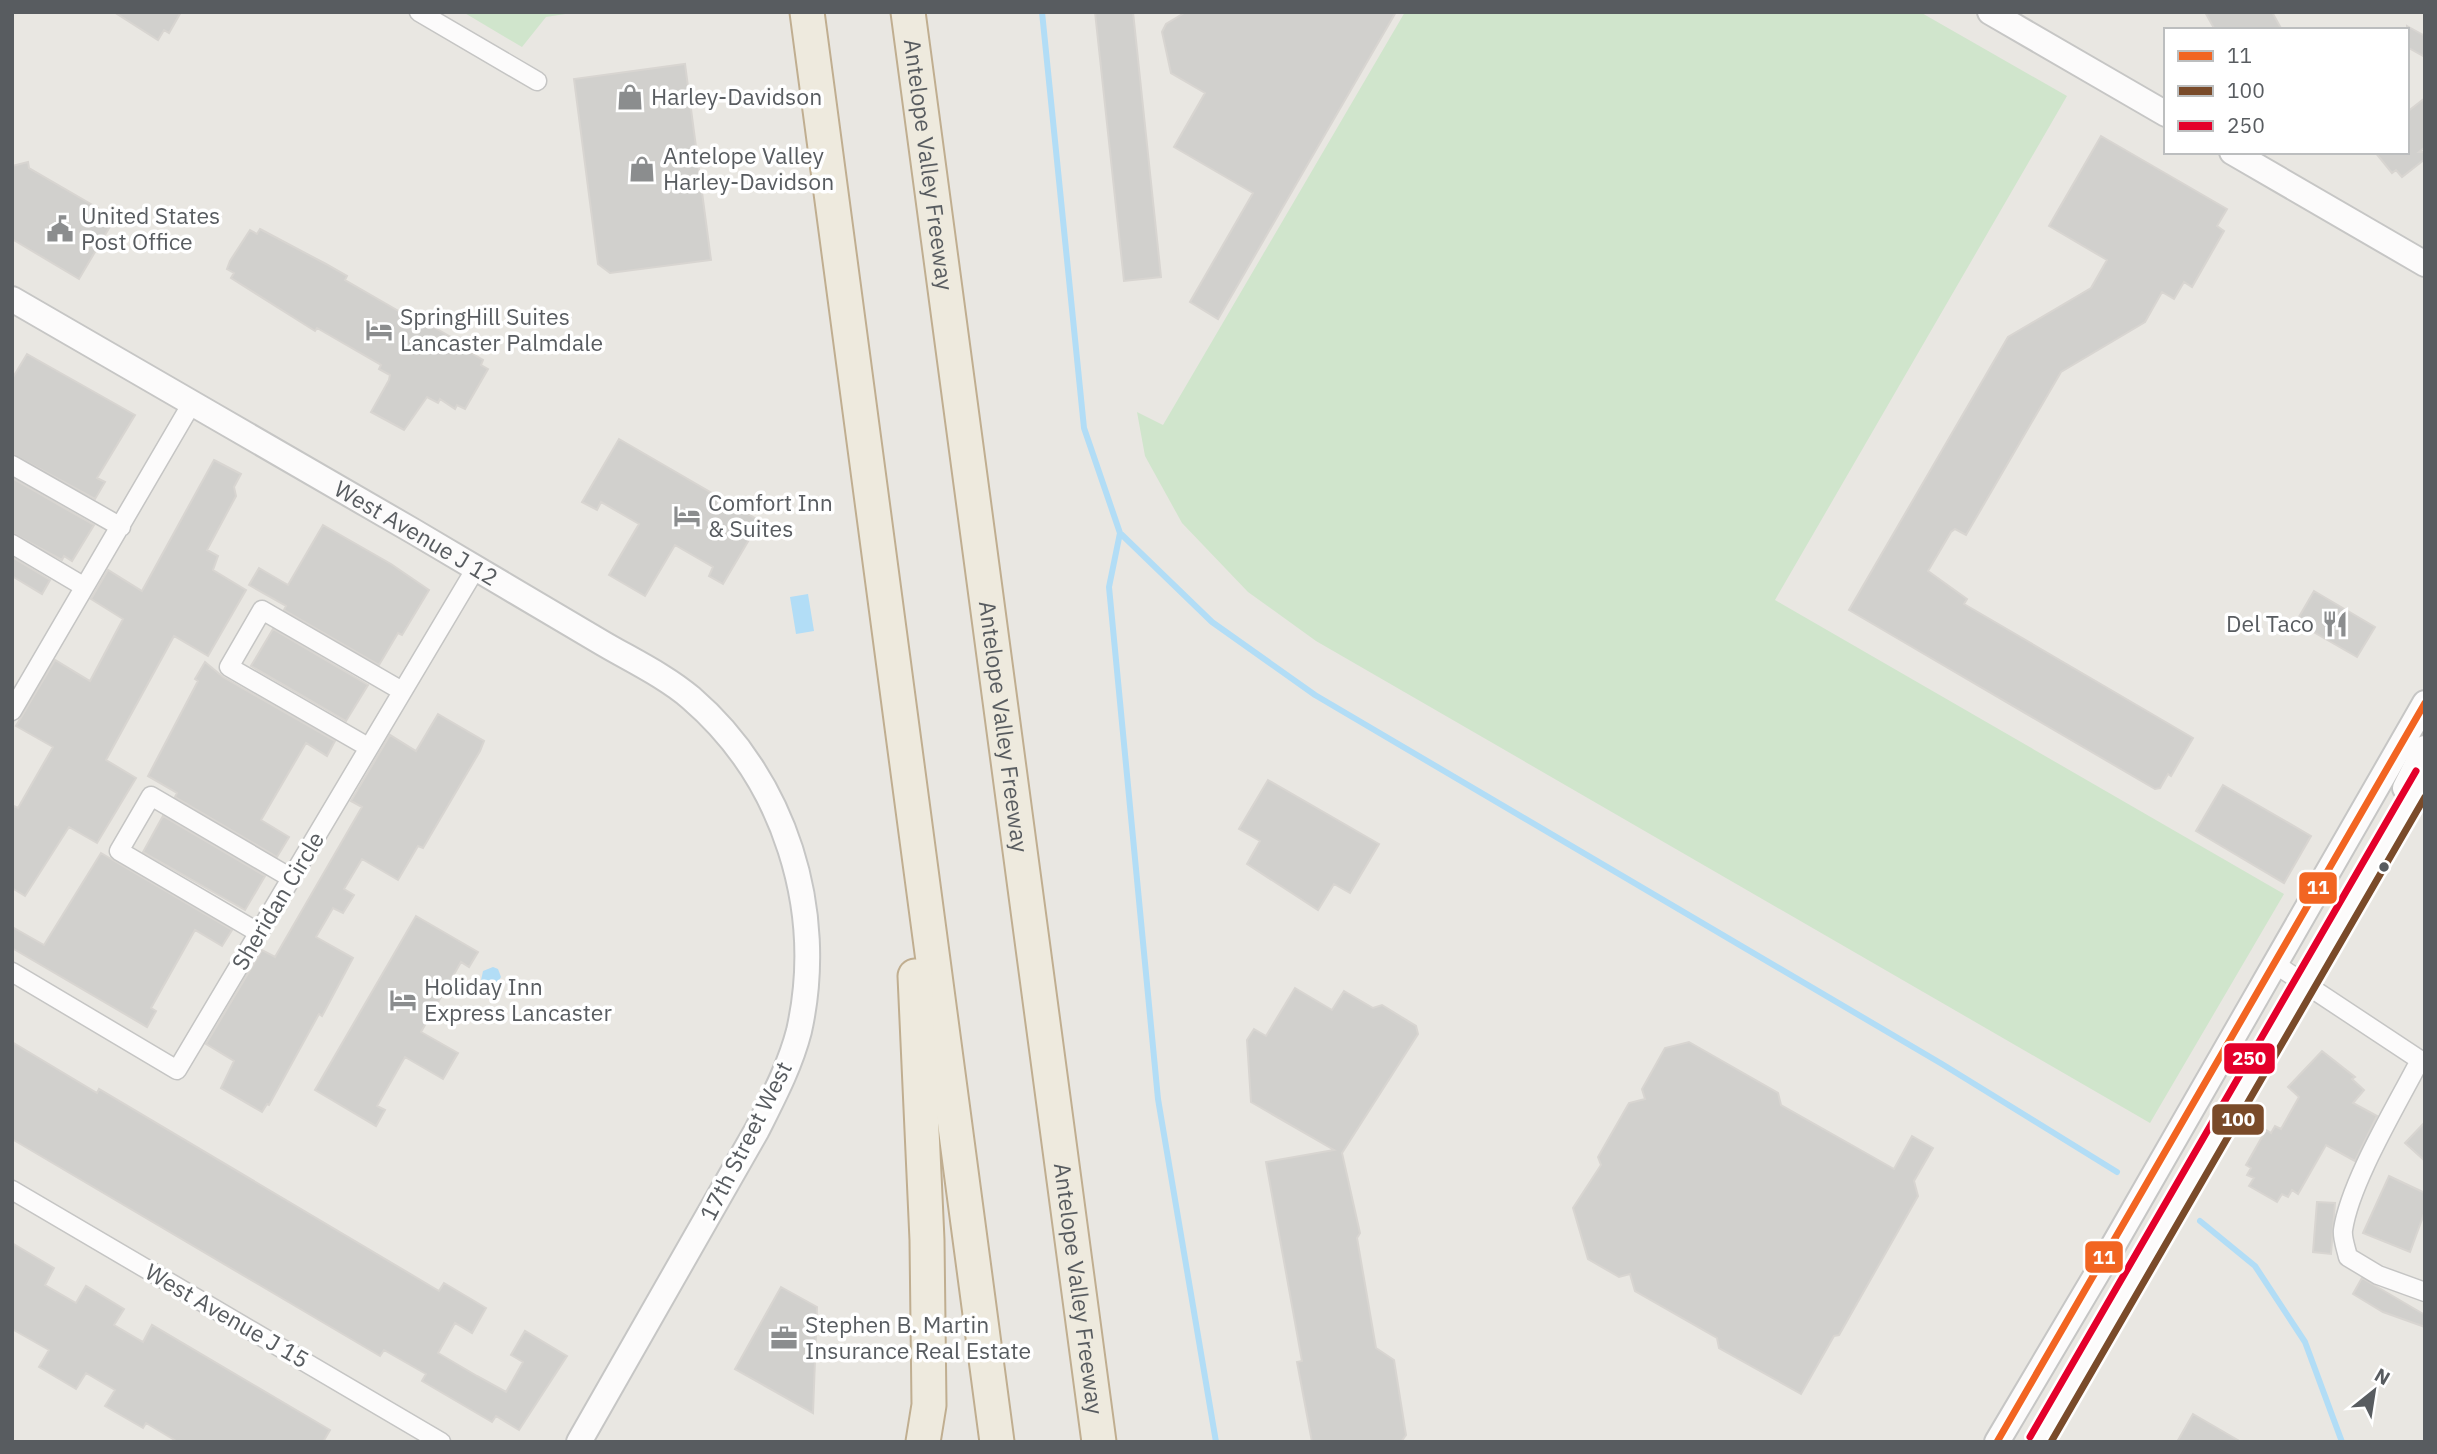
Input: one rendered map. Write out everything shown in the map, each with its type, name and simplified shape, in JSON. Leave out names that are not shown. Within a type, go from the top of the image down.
[{"type":"highway","points":[[807,12],[997,1442]]},
{"type":"highway","name":"Antelope Valley Freeway","points":[[908,12],[1099,1442]]},
{"type":"highway","points":[[910,794],[913,942],[927,1240],[929,1405],[923,1442]]},
{"type":"street","points":[[419,12],[537,81]]},
{"type":"street","points":[[1990,12],[2164,113]]},
{"type":"street","points":[[2235,154],[2425,264]]},
{"type":"street","name":"West Avenue J 12","points":[[12,299],[476,568],[689,696],[725,732],[755,771],[778,813]]},
{"type":"street","points":[[12,710],[192,403]]},
{"type":"street","points":[[12,465],[121,527]]},
{"type":"street","points":[[12,544],[83,586]]},
{"type":"street","name":"Sheridan Circle","points":[[12,972],[177,1070],[476,568]]},
{"type":"street","points":[[369,747],[229,667],[262,610],[402,691]]},
{"type":"street","points":[[1997,1442],[2425,703]]},
{"type":"street","points":[[2410,801],[2404,789],[2425,748]]},
{"type":"street","points":[[2039,1442],[2425,776]]},
{"type":"street","points":[[259,933],[119,851],[152,796],[291,878]]},
{"type":"street","name":"17th Street West","points":[[579,1442],[757,1130],[781,1082],[798,1033],[807,981],[807,930],[798,871],[778,813]]},
{"type":"street","points":[[2275,964],[2422,1057],[2353,1197],[2343,1232],[2348,1256],[2378,1275],[2425,1292]]},
{"type":"street","name":"West Avenue J 15","points":[[12,1190],[441,1442]]},
{"type":"green space","points":[[463,12],[578,12],[546,17],[522,47]]},
{"type":"green space","points":[[1405,12],[1920,12],[2067,96],[1775,600],[2284,894],[2150,1123],[1316,641],[1248,592],[1182,523],[1145,456],[1137,412],[1163,425]]},
{"type":"water","points":[[808,594],[814,631],[796,634],[790,597]]},
{"type":"water","points":[[493,967],[498,969],[501,977],[493,990],[485,994],[480,985],[483,971]]},
{"type":"building","points":[[114,12],[181,12],[169,33],[164,30],[158,40]]},
{"type":"building","points":[[1095,12],[1133,12],[1161,277],[1124,281]]},
{"type":"building","points":[[1186,12],[1396,12],[1218,319],[1190,302],[1253,193],[1174,147],[1205,93],[1171,73],[1162,32],[1166,24]]},
{"type":"building","points":[[2205,12],[2272,12],[2281,28],[2214,28]]},
{"type":"building","points":[[2407,28],[2425,36],[2425,57],[2409,48]]},
{"type":"building","name":"Antelope Valley Harley-Davidson","points":[[685,64],[711,260],[610,273],[598,264],[574,79]]},
{"type":"building","points":[[2425,98],[2425,147],[2419,152],[2425,152],[2425,159],[2402,177],[2396,170],[2392,173],[2377,154],[2409,154],[2409,110]]},
{"type":"building","points":[[2101,136],[2227,209],[2217,226],[2224,231],[2192,287],[2184,282],[2174,299],[2162,292],[2145,322],[2061,372],[1966,535],[1955,529],[1951,532],[1928,571],[1967,599],[1964,604],[2193,738],[2171,776],[2168,774],[2160,788],[2155,789],[1849,610],[2008,337],[2091,288],[2107,260],[2049,226]]},
{"type":"building","name":"United States Post Office","points":[[28,162],[29,168],[115,218],[79,279],[12,239],[12,166]]},
{"type":"building","name":"SpringHill Suites Lancaster Palmdale","points":[[260,229],[347,276],[345,280],[409,317],[411,314],[470,348],[468,351],[483,360],[481,365],[488,369],[465,409],[457,405],[455,409],[440,399],[438,403],[427,397],[404,430],[371,412],[389,380],[390,375],[379,369],[381,365],[317,328],[315,331],[231,278],[234,273],[227,269],[230,261],[250,230],[257,234]]},
{"type":"building","points":[[27,354],[135,415],[97,478],[105,482],[95,499],[12,454],[12,379]]},
{"type":"building","name":"Comfort Inn & Suites","points":[[619,439],[760,521],[723,584],[709,576],[713,567],[675,545],[645,596],[609,575],[639,524],[601,502],[597,510],[582,502]]},
{"type":"building","points":[[214,460],[241,474],[234,487],[236,496],[207,550],[218,556],[213,570],[246,590],[208,656],[174,636],[106,760],[136,778],[97,843],[69,827],[25,896],[12,888],[12,805],[18,808],[53,747],[16,726],[55,660],[90,681],[123,619],[91,599],[108,570],[142,591]]},
{"type":"building","points":[[12,478],[94,525],[72,561],[64,556],[62,560],[12,533]]},
{"type":"building","points":[[323,525],[391,564],[429,590],[402,635],[398,633],[379,665],[284,610],[286,606],[249,585],[259,568],[288,585]]},
{"type":"building","points":[[12,557],[50,580],[42,594],[12,576]]},
{"type":"building","name":"Del Taco","points":[[2314,591],[2375,627],[2357,657],[2296,622]]},
{"type":"building","points":[[273,629],[368,685],[346,721],[251,666]]},
{"type":"building","points":[[205,662],[223,677],[335,741],[327,756],[306,743],[261,820],[289,837],[277,857],[175,797],[177,793],[148,776],[198,681],[195,679]]},
{"type":"building","points":[[438,714],[484,741],[480,751],[423,848],[418,846],[398,880],[362,859],[344,889],[354,895],[343,913],[333,908],[316,937],[353,958],[322,1016],[319,1014],[269,1105],[267,1104],[262,1112],[221,1088],[234,1061],[206,1044],[262,950],[275,957],[362,807],[351,801],[390,735],[416,751]]},
{"type":"building","points":[[1268,780],[1379,844],[1350,893],[1334,884],[1318,910],[1247,864],[1260,841],[1239,829]]},
{"type":"building","points":[[2223,785],[2311,836],[2284,883],[2196,831]]},
{"type":"building","points":[[163,816],[265,876],[245,910],[143,852]]},
{"type":"building","points":[[101,853],[232,930],[222,946],[195,930],[151,1008],[156,1011],[147,1027],[12,948],[12,927],[44,945]]},
{"type":"building","name":"Holiday Inn Express Lancaster","points":[[416,916],[478,952],[469,967],[461,962],[421,1032],[458,1053],[443,1079],[405,1057],[377,1106],[385,1110],[376,1126],[315,1090]]},
{"type":"building","points":[[1295,988],[1332,1010],[1344,991],[1373,1008],[1382,1005],[1416,1026],[1418,1034],[1342,1153],[1360,1233],[1357,1238],[1376,1348],[1394,1360],[1406,1435],[1401,1442],[1312,1442],[1297,1362],[1302,1361],[1266,1162],[1334,1150],[1251,1102],[1247,1040],[1254,1029],[1266,1036]]},
{"type":"building","points":[[12,1042],[97,1093],[99,1089],[439,1291],[444,1283],[486,1308],[472,1333],[455,1323],[438,1353],[477,1376],[506,1392],[523,1362],[511,1355],[525,1331],[567,1356],[519,1430],[496,1416],[492,1422],[422,1381],[426,1374],[384,1350],[380,1356],[12,1139]]},
{"type":"building","points":[[1689,1042],[1778,1093],[1781,1105],[1894,1169],[1912,1136],[1933,1148],[1914,1181],[1918,1196],[1839,1335],[1834,1336],[1801,1394],[1719,1348],[1717,1338],[1635,1291],[1630,1274],[1619,1277],[1588,1259],[1573,1208],[1601,1165],[1598,1157],[1629,1103],[1645,1099],[1642,1089],[1665,1048]]},
{"type":"building","points":[[2322,1051],[2355,1077],[2352,1079],[2364,1090],[2353,1103],[2377,1116],[2355,1161],[2326,1145],[2298,1194],[2292,1190],[2288,1197],[2282,1194],[2277,1202],[2249,1186],[2254,1178],[2247,1175],[2251,1168],[2246,1165],[2266,1130],[2271,1133],[2275,1126],[2281,1129],[2299,1097],[2288,1087]]},
{"type":"building","points":[[2425,1122],[2425,1161],[2405,1143]]},
{"type":"building","points":[[2389,1176],[2425,1193],[2425,1211],[2410,1252],[2363,1233]]},
{"type":"building","points":[[2317,1202],[2335,1203],[2331,1254],[2313,1252]]},
{"type":"building","points":[[12,1243],[54,1268],[45,1285],[76,1303],[86,1286],[124,1309],[114,1325],[143,1342],[152,1325],[330,1430],[323,1442],[178,1442],[146,1423],[143,1428],[105,1406],[115,1390],[86,1373],[76,1389],[39,1367],[49,1350],[12,1329]]},
{"type":"building","points":[[2362,1278],[2425,1315],[2425,1327],[2383,1312],[2353,1294]]},
{"type":"building","name":"Stephen B. Martin Insurance Real Estate","points":[[781,1287],[817,1307],[813,1413],[735,1369]]},
{"type":"building","points":[[2193,1414],[2241,1442],[2177,1442]]},
{"type":"waterway","points":[[1042,12],[1084,428],[1120,533],[1212,622],[1315,695],[1942,1064],[2117,1172]]},
{"type":"waterway","points":[[1120,533],[1109,587],[1158,1099],[1216,1442]]},
{"type":"waterway","points":[[2200,1221],[2255,1266],[2305,1342],[2342,1442]]},
{"type":"transit line","name":"11","points":[[1997,1442],[2425,703]]},
{"type":"transit line","name":"250","points":[[2030,1437],[2416,771]]},
{"type":"transit line","name":"100","points":[[2051,1442],[2425,797]]},
{"type":"place","name":"Harley-Davidson","points":[[630,97]]},
{"type":"place","name":"Antelope Valley Harley-Davidson","points":[[642,169]]},
{"type":"place","name":"United States Post Office","points":[[60,229]]},
{"type":"place","name":"SpringHill Suites Lancaster Palmdale","points":[[379,330]]},
{"type":"place","name":"Comfort Inn & Suites","points":[[687,516]]},
{"type":"place","name":"Del Taco","points":[[2335,624]]},
{"type":"place","name":"Holiday Inn Express Lancaster","points":[[403,1000]]},
{"type":"place","name":"Stephen B. Martin Insurance Real Estate","points":[[784,1338]]}]
